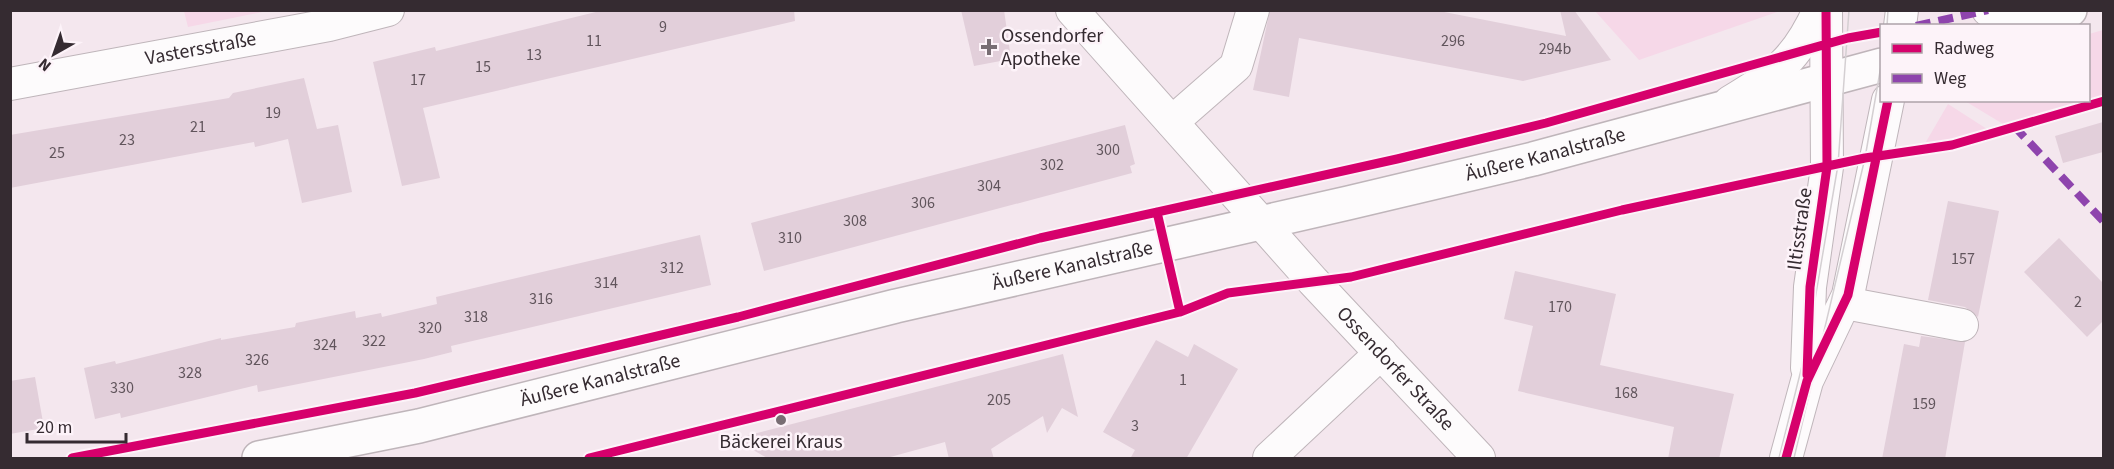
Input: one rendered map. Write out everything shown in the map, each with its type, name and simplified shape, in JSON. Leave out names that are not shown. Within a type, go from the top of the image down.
[{"type":"main road","name":"Äußere Kanalstraße","points":[[260,459],[419,426],[896,306],[1533,159],[1880,65]]},
{"type":"street","name":"Vastersstraße","points":[[10,84],[329,25],[388,10]]},
{"type":"street","name":"Ossendorfer Straße","points":[[1072,10],[1260,222],[1479,459]]},
{"type":"street","points":[[1172,122],[1236,66],[1253,10]]},
{"type":"street","points":[[1713,112],[1765,80],[1796,53],[1819,10]]},
{"type":"street","name":"Iltisstraße","points":[[1807,381],[1810,287],[1827,167],[1826,10]]},
{"type":"street","points":[[1988,10],[2012,16],[2045,18]]},
{"type":"street","name":"Iltisstraße","points":[[1786,459],[1807,381],[1845,303],[1888,102]]},
{"type":"street","points":[[1845,303],[1962,325]]},
{"type":"street","points":[[1269,459],[1381,353]]},
{"type":"shaded area","points":[[184,10],[267,11],[188,27]]},
{"type":"shaded area","points":[[1595,11],[1780,11],[1639,60]]},
{"type":"shaded area","points":[[2103,30],[2103,96],[2090,100],[2090,34]]},
{"type":"shaded area","points":[[1967,102],[2083,102],[2003,124]]},
{"type":"shaded area","points":[[1948,104],[1987,129],[1923,147]]},
{"type":"building","points":[[604,10],[794,10],[795,21],[423,108],[440,178],[402,186],[373,62],[435,47],[436,51]]},
{"type":"building","name":"Ossendorfer Apotheke","points":[[961,10],[1004,10],[1011,59],[974,66]]},
{"type":"building","points":[[1270,10],[1434,10],[1566,36],[1560,10],[1574,10],[1611,60],[1523,81],[1299,38],[1289,97],[1253,90]]},
{"type":"building","points":[[304,78],[317,129],[338,125],[352,192],[302,203],[288,139],[255,147],[254,142],[10,188],[10,135],[229,98],[233,93]]},
{"type":"building","points":[[2103,122],[2103,152],[2063,163],[2055,136]]},
{"type":"building","points":[[1125,125],[1135,164],[1130,166],[1132,173],[764,271],[751,223]]},
{"type":"building","points":[[1948,201],[1999,211],[1978,317],[1965,307],[1928,300]]},
{"type":"building","points":[[700,235],[711,285],[451,346],[452,352],[424,359],[258,392],[257,385],[121,418],[120,413],[95,419],[84,368],[115,361],[116,364],[221,338],[221,340],[295,327],[296,323],[355,311],[356,318],[381,313],[382,317],[437,304],[436,297]]},
{"type":"building","points":[[2059,238],[2103,283],[2103,321],[2087,337],[2024,272]]},
{"type":"building","points":[[1515,271],[1616,294],[1600,365],[1734,394],[1719,459],[1668,459],[1674,427],[1518,391],[1533,326],[1504,319]]},
{"type":"building","points":[[1921,336],[1965,342],[1945,459],[1882,459],[1904,344],[1919,347]]},
{"type":"building","points":[[1156,340],[1188,357],[1194,344],[1238,369],[1186,459],[1130,459],[1135,450],[1103,432]]},
{"type":"building","points":[[1063,354],[1078,417],[1062,408],[1047,433],[1043,416],[991,449],[994,459],[949,459],[945,442],[883,459],[769,459],[734,439]]},
{"type":"building","points":[[35,377],[44,428],[10,434],[10,381]]},
{"type":"tram line","points":[[1779,458],[1807,346],[1838,165],[1849,10]]},
{"type":"tram line","points":[[1887,24],[1888,10]]},
{"type":"tram line","points":[[1794,458],[1865,158],[1880,72]]},
{"type":"marked path","points":[[1925,24],[1988,10]]},
{"type":"marked path","points":[[2014,126],[2104,222]]},
{"type":"cycle path","points":[[1807,375],[1810,287],[1827,167],[1826,10]]},
{"type":"cycle path","points":[[72,458],[415,393],[738,317],[1040,238],[1397,159],[1546,123],[1848,38],[1880,32]]},
{"type":"cycle path","points":[[589,458],[1180,312],[1228,293],[1351,277],[1622,210],[1865,158],[1952,145],[2104,101]]},
{"type":"cycle path","points":[[1786,458],[1807,381],[1848,295],[1888,102]]},
{"type":"cycle path","points":[[1157,212],[1180,312]]},
{"type":"place","name":"Ossendorfer Apotheke","points":[[989,47]]},
{"type":"place","name":"Bäckerei Kraus","points":[[781,420]]}]
